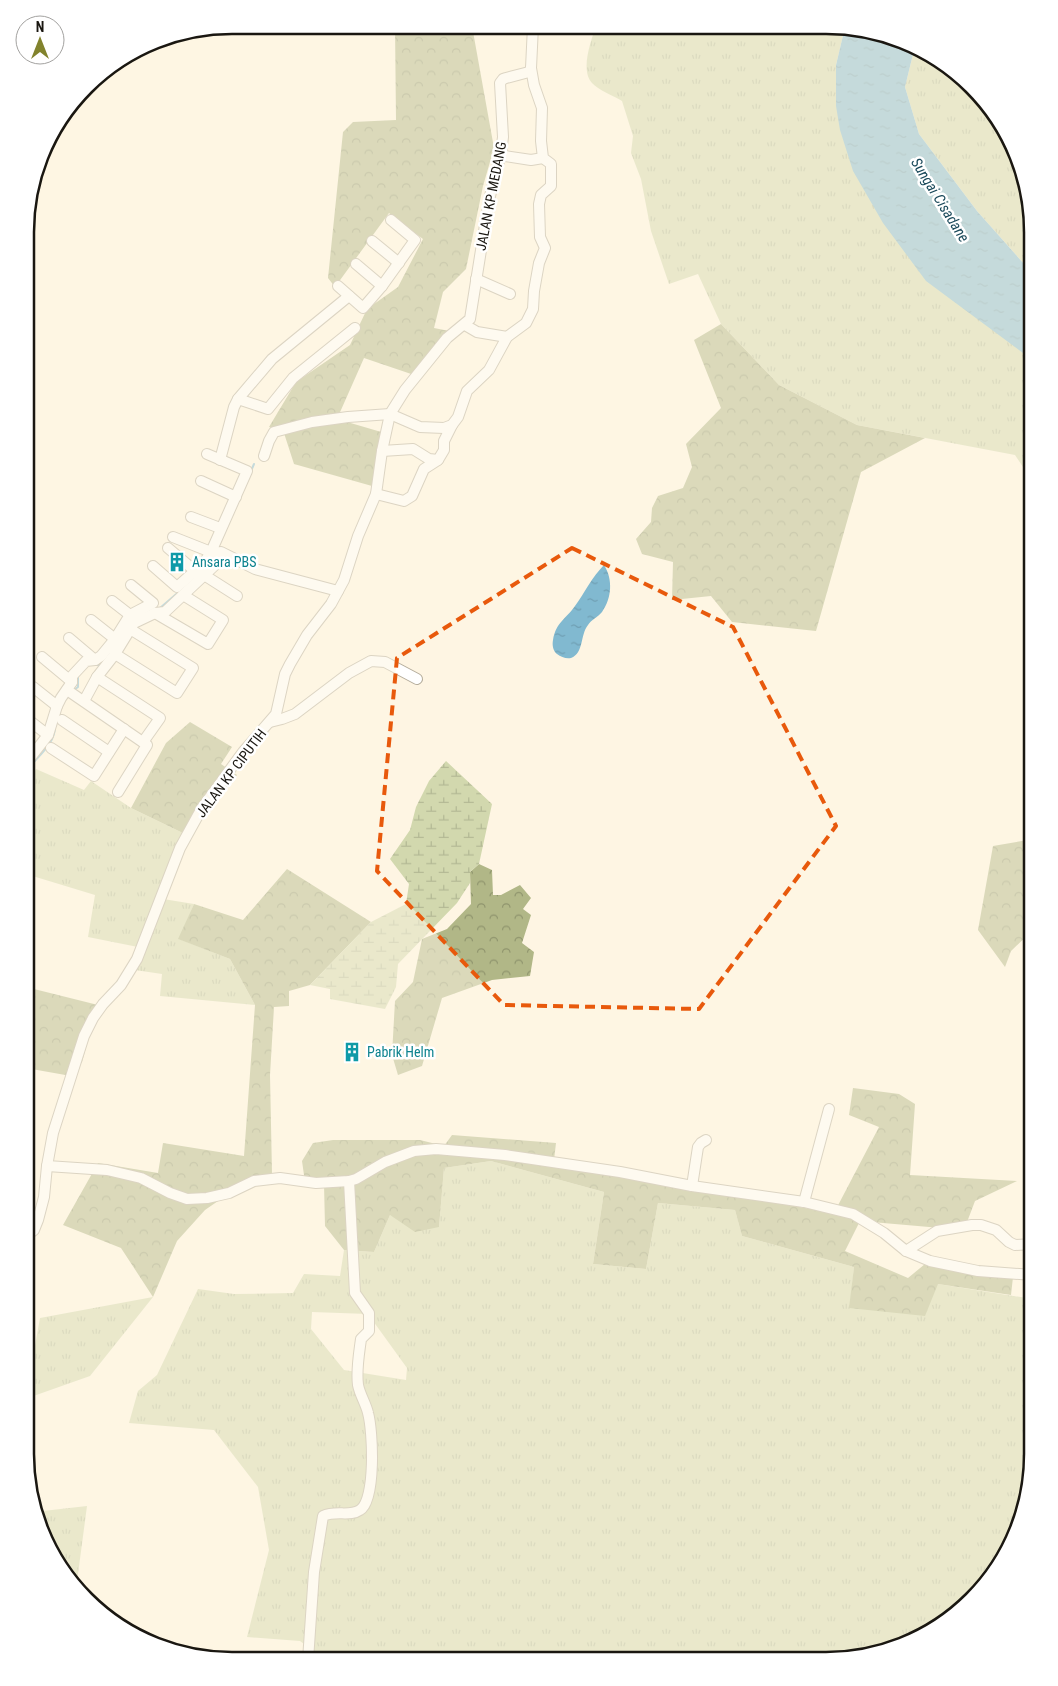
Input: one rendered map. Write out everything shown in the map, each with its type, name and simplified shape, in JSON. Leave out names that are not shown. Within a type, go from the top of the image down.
[{"type":"street","points":[[533,34],[532,68],[534,84],[542,108],[541,141],[543,158]]},
{"type":"street","name":"JALAN KP MEDANG","points":[[465,325],[472,315],[489,200],[501,153],[503,137],[500,83],[503,79],[526,74],[532,68]]},
{"type":"street","points":[[376,494],[404,501],[412,496],[424,469],[438,460],[444,450],[444,441],[458,417],[467,391],[489,370],[506,337],[526,323],[533,309],[535,282],[539,263],[545,248],[540,237],[539,204],[541,195],[551,186],[551,164],[543,158],[531,160],[505,156],[501,153]]},
{"type":"street","points":[[338,286],[362,308],[382,286],[415,240],[391,220]]},
{"type":"street","points":[[372,241],[399,263]]},
{"type":"street","points":[[356,264],[382,286]]},
{"type":"street","points":[[476,279],[510,294]]},
{"type":"street","points":[[220,460],[234,406],[238,399],[272,359],[349,296]]},
{"type":"street","points":[[465,325],[477,332],[506,337]]},
{"type":"street","name":"JALAN KP CIPUTIH","points":[[34,1230],[44,1197],[52,1133],[84,1036],[93,1018],[121,985],[137,959],[180,848],[202,808],[244,752],[276,714],[285,674],[290,664],[307,635],[331,604],[344,580],[358,536],[376,494],[382,451],[390,414],[405,390],[447,338],[465,325]]},
{"type":"street","points":[[238,399],[268,409],[293,378],[355,328]]},
{"type":"street","points":[[264,456],[274,432],[312,422],[390,414],[420,427],[444,428],[452,426]]},
{"type":"street","points":[[382,451],[413,449],[429,459],[438,460]]},
{"type":"street","points":[[34,753],[48,736],[60,698],[71,689],[72,676],[86,661],[95,660],[101,656],[115,639],[130,615],[154,608],[165,612],[180,591],[200,573],[214,566],[220,528],[247,472],[207,454]]},
{"type":"street","points":[[201,481],[236,497]]},
{"type":"street","points":[[191,517],[220,528]]},
{"type":"street","points":[[173,537],[216,552],[255,569],[338,591]]},
{"type":"street","points":[[168,548],[200,573],[237,596]]},
{"type":"street","points":[[131,585],[154,608],[208,644],[223,620],[180,591],[153,566]]},
{"type":"street","points":[[112,601],[130,615]]},
{"type":"street","points":[[84,701],[97,677],[115,654],[134,623],[154,608]]},
{"type":"street","points":[[91,620],[115,639]]},
{"type":"street","points":[[115,654],[176,694],[193,668],[130,629]]},
{"type":"street","points":[[69,638],[95,660]]},
{"type":"street","points":[[42,657],[84,701],[147,745],[118,792]]},
{"type":"street","points":[[270,722],[282,720],[295,714],[348,673],[371,661],[385,662],[417,679]]},
{"type":"street","points":[[97,677],[160,718],[143,742]]},
{"type":"street","points":[[34,687],[57,706]]},
{"type":"street","points":[[62,720],[109,752]]},
{"type":"street","points":[[34,725],[48,736]]},
{"type":"street","points":[[51,748],[94,776],[124,728]]},
{"type":"street","points":[[804,1202],[829,1109]]},
{"type":"street","points":[[692,1186],[698,1147],[706,1140]]},
{"type":"street","points":[[47,1166],[106,1170],[141,1178],[170,1193],[187,1199],[207,1198],[229,1193],[254,1181],[280,1178],[316,1184],[349,1181],[385,1162],[414,1151],[436,1149],[505,1155],[570,1164],[692,1186],[804,1202],[853,1214],[884,1233],[906,1251],[930,1261],[978,1271],[1024,1274]]},
{"type":"street","points":[[309,1652],[314,1572],[323,1516],[330,1512],[352,1513],[361,1510],[370,1491],[372,1442],[368,1414],[358,1387],[357,1374],[360,1339],[369,1331],[369,1313],[355,1293],[349,1181]]},
{"type":"street","points":[[906,1251],[937,1231],[972,1225],[981,1225],[996,1230],[1009,1242],[1015,1245],[1024,1244]]},
{"type":"highlighted area","points":[[572,548],[733,627],[836,826],[699,1009],[504,1005],[377,871],[397,658]]},
{"type":"green space","points":[[395,34],[473,34],[494,148],[483,186],[466,269],[443,292],[434,328],[454,332],[420,377],[364,358],[337,419],[388,434],[372,486],[294,464],[283,430],[269,427],[296,382],[350,345],[367,309],[398,287],[423,239],[389,213],[335,287],[328,278],[343,132],[353,122],[396,120]]},
{"type":"green space","points":[[594,34],[843,34],[836,65],[1024,354],[1024,468],[1015,455],[857,425],[779,385],[721,324],[698,274],[669,284],[651,231],[641,179],[631,153],[633,136],[622,101],[592,83],[587,71]]},
{"type":"green space","points":[[913,54],[936,67],[957,83],[975,101],[991,122],[1004,144],[1014,168],[1020,193],[1024,219],[1024,264],[977,211],[919,134],[905,87]]},
{"type":"green space","points":[[721,324],[779,385],[857,425],[925,438],[861,472],[816,631],[732,622],[711,596],[672,600],[673,562],[642,554],[636,539],[651,522],[652,508],[658,496],[683,488],[692,467],[686,444],[721,408],[694,340]]},
{"type":"green space","points":[[190,722],[232,747],[221,764],[237,775],[187,835],[131,808],[166,743]]},
{"type":"green space","points":[[446,761],[492,804],[479,864],[470,872],[470,883],[457,903],[398,964],[396,987],[385,1009],[330,999],[330,989],[310,985],[371,922],[406,904],[409,884],[390,859],[410,830],[416,807],[429,781]]},
{"type":"green space","points":[[36,769],[84,790],[91,781],[131,808],[187,835],[163,899],[194,904],[179,939],[230,959],[255,1005],[160,996],[162,974],[135,970],[143,948],[88,937],[95,895],[34,876],[34,773]]},
{"type":"green space","points":[[1024,841],[1024,939],[1011,951],[1005,967],[978,930],[993,846]]},
{"type":"green space","points":[[479,864],[492,870],[493,895],[501,895],[520,885],[531,898],[523,909],[531,915],[522,943],[534,952],[530,976],[492,980],[442,998],[422,1066],[398,1075],[392,1055],[395,1001],[413,982],[422,939],[447,929],[471,904],[470,872]]},
{"type":"green space","points":[[287,869],[371,922],[310,985],[289,991],[289,1006],[274,1007],[270,1075],[272,1174],[247,1181],[205,1210],[177,1241],[153,1297],[121,1248],[63,1225],[98,1163],[158,1173],[163,1143],[244,1156],[255,1005],[230,959],[178,939],[194,904],[243,920]]},
{"type":"green space","points":[[34,989],[98,1005],[82,1062],[71,1076],[34,1069]]},
{"type":"green space","points":[[853,1088],[899,1094],[915,1104],[910,1175],[1017,1181],[975,1201],[964,1230],[860,1221],[845,1251],[908,1278],[925,1264],[1013,1277],[1011,1295],[938,1284],[925,1316],[849,1308],[854,1267],[742,1236],[735,1210],[658,1203],[646,1269],[593,1264],[604,1192],[491,1161],[444,1168],[439,1227],[415,1232],[390,1215],[374,1252],[344,1250],[325,1226],[324,1184],[305,1182],[302,1161],[313,1143],[333,1140],[420,1140],[444,1146],[452,1135],[556,1143],[554,1160],[615,1175],[834,1213],[879,1127],[849,1115]]},
{"type":"green space","points":[[491,1161],[604,1192],[593,1264],[646,1269],[658,1203],[735,1210],[742,1236],[854,1267],[850,1308],[938,1284],[1024,1298],[1023,1480],[1014,1518],[998,1553],[975,1585],[957,1603],[936,1619],[914,1632],[890,1642],[852,1651],[315,1652],[300,1641],[247,1637],[269,1550],[258,1487],[214,1430],[129,1423],[138,1391],[157,1375],[198,1289],[234,1294],[293,1293],[304,1274],[340,1276],[344,1250],[374,1252],[390,1215],[439,1227],[444,1168]],"holes":[[[312,1312],[368,1314],[407,1368],[406,1380],[344,1370],[311,1329]]]},
{"type":"green space","points":[[153,1297],[90,1376],[34,1396],[34,1351],[40,1318]]},
{"type":"green space","points":[[87,1506],[77,1578],[54,1542],[43,1511]]},
{"type":"water","name":"Sungai Cisadane","points":[[843,34],[890,44],[913,54],[905,87],[919,134],[977,211],[1024,264],[1024,354],[926,281],[883,223],[853,171],[840,130],[836,106],[836,65]]},
{"type":"water","points":[[604,565],[610,582],[608,601],[600,614],[588,625],[580,648],[575,656],[571,658],[562,657],[553,648],[556,629]]},
{"type":"waterway","points":[[251,471],[254,464]]},
{"type":"waterway","points":[[160,608],[181,590]]},
{"type":"waterway","points":[[91,665],[99,665],[105,659]]},
{"type":"waterway","points":[[74,690],[78,687],[78,677]]},
{"type":"waterway","points":[[34,762],[52,740],[55,727]]},
{"type":"place","name":"Ansara PBS","points":[[177,562]]},
{"type":"place","name":"Pabrik Helm","points":[[352,1052]]}]
